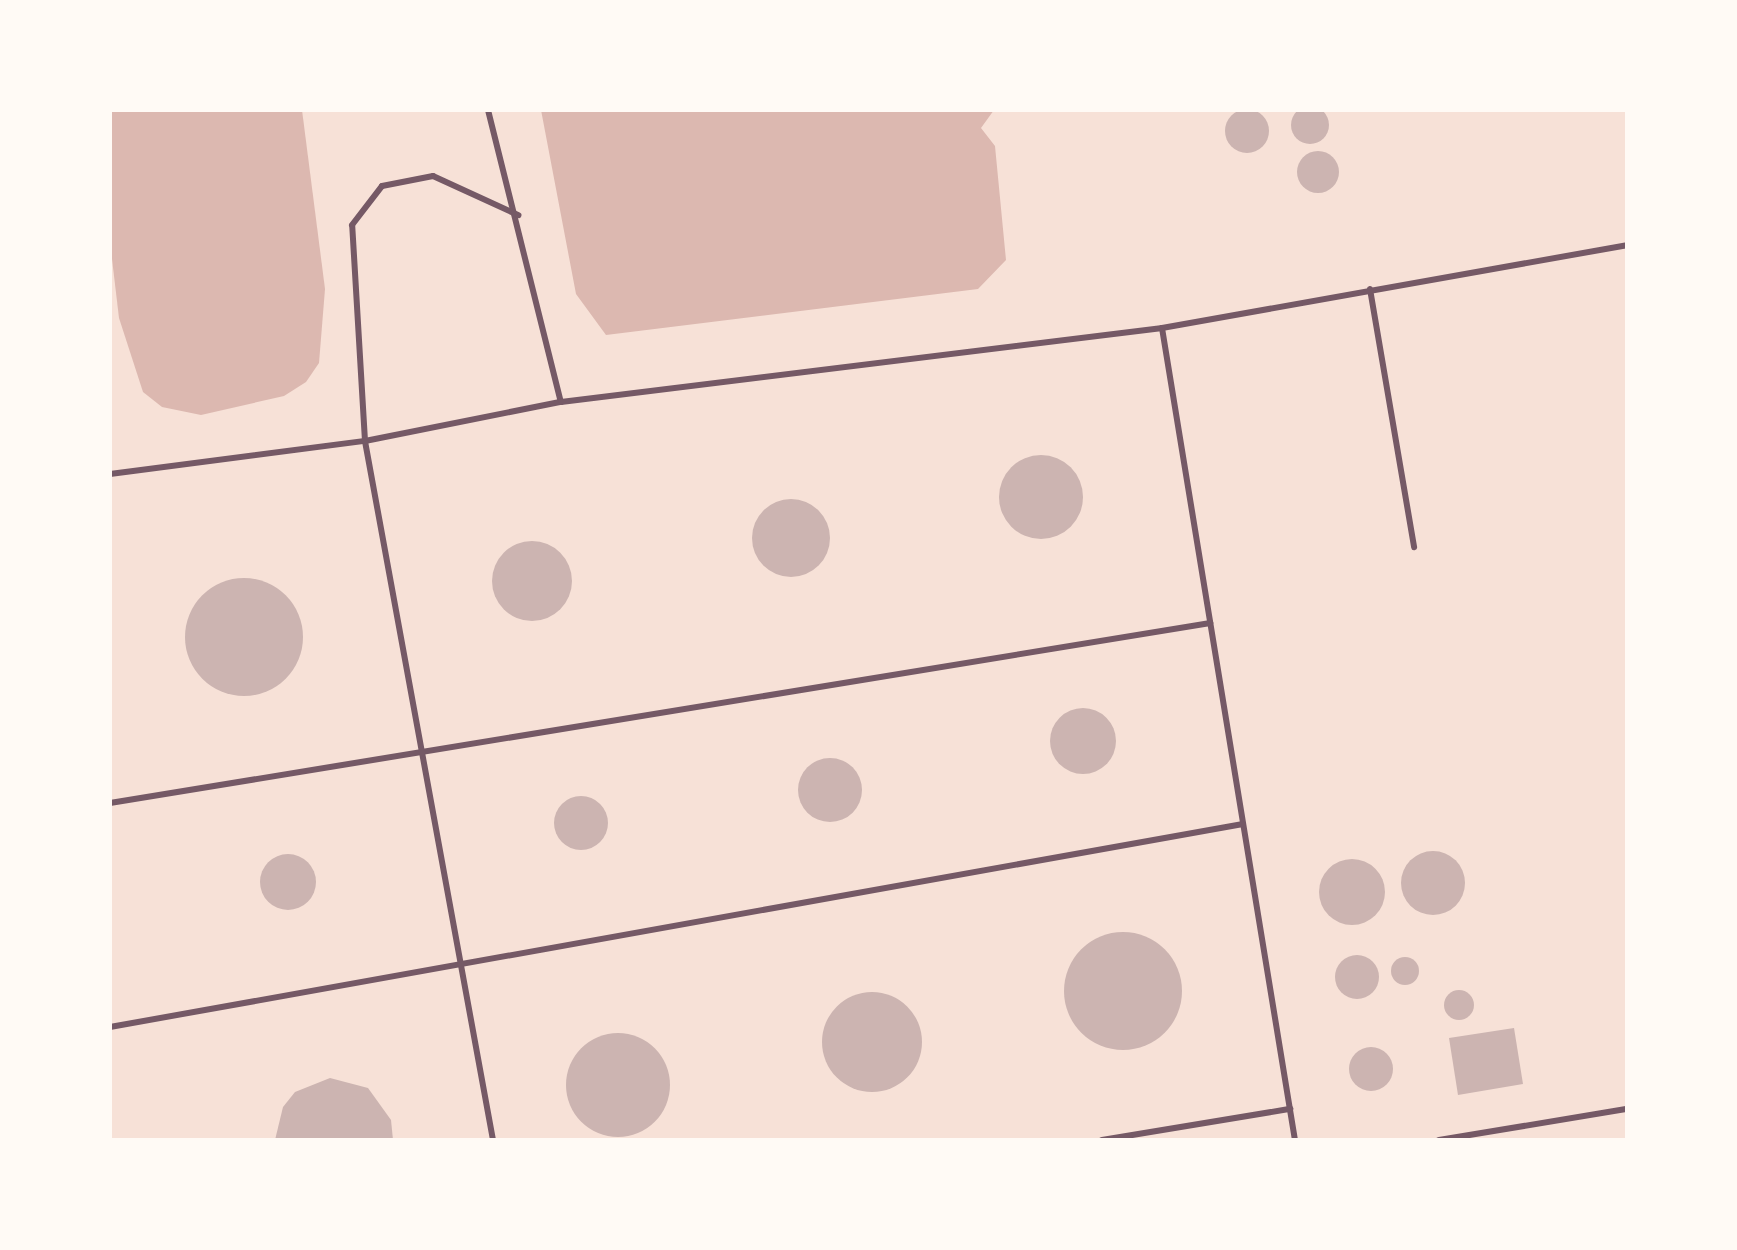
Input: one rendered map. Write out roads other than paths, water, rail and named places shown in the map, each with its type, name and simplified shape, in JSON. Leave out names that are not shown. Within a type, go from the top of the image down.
[{"type":"lane","points":[[488,110],[518,215],[561,402]]},
{"type":"lane","points":[[493,1140],[365,441],[352,225],[382,186],[433,176],[518,215]]},
{"type":"lane","points":[[110,474],[365,441],[561,402],[1162,328],[1627,245]]},
{"type":"lane","points":[[1370,289],[1414,547]]},
{"type":"lane","points":[[1162,328],[1295,1140]]},
{"type":"lane","points":[[110,803],[424,755],[1210,623]]},
{"type":"lane","points":[[110,1027],[461,970],[1243,824]]},
{"type":"lane","points":[[1102,1140],[1290,1109]]},
{"type":"lane","points":[[1439,1140],[1627,1109]]}]
